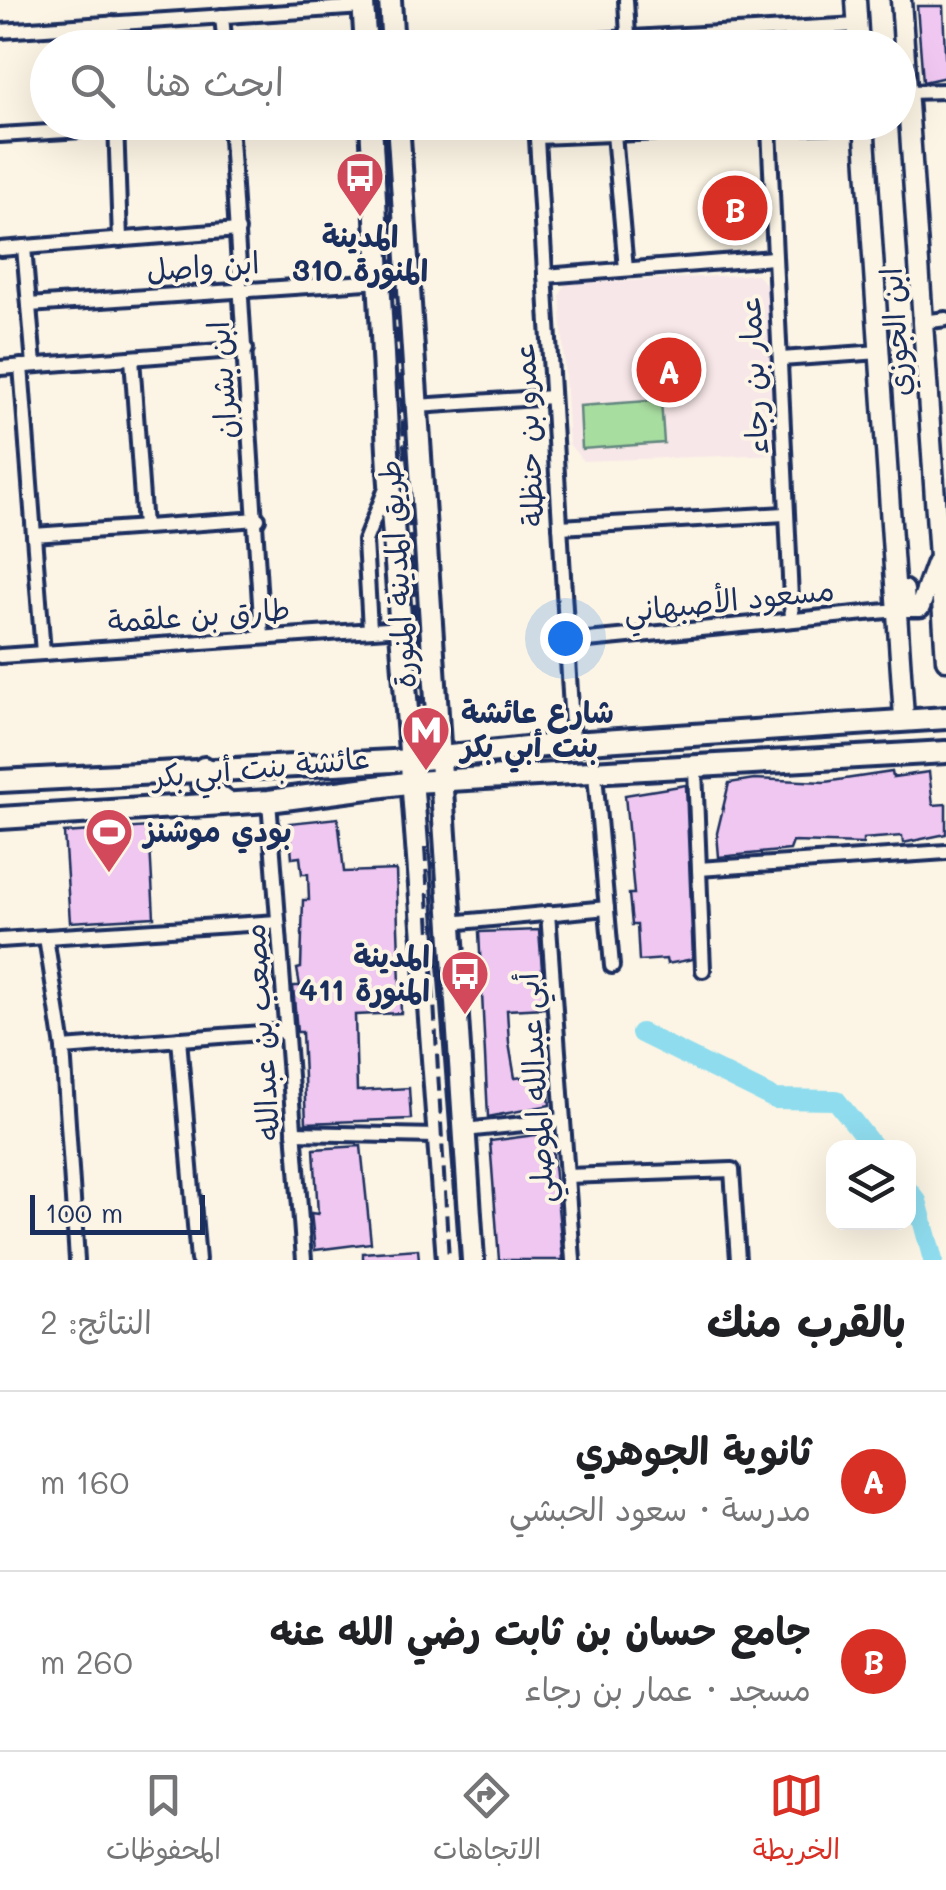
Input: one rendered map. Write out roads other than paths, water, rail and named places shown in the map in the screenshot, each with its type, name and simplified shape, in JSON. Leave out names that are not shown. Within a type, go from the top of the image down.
[{"type":"main road","points":[[390,0],[392,30]]},
{"type":"main road","points":[[363,4],[365,30]]},
{"type":"main road","name":"طريق المدينة المنورة","points":[[371,140],[389,470],[448,1260]]},
{"type":"main road","name":"طريق المدينة المنورة","points":[[399,140],[473,1260]]},
{"type":"main road","name":"عائشة بنت أبي بكر","points":[[0,782],[204,768],[412,760],[573,743],[904,717],[946,718]]},
{"type":"main road","name":"عائشة بنت أبي بكر","points":[[0,818],[269,800],[414,782],[946,752]]},
{"type":"main road","points":[[204,768],[202,784],[228,803]]},
{"type":"street","points":[[626,0],[628,30]]},
{"type":"street","points":[[856,0],[858,30]]},
{"type":"street","name":"ابن الجوزي","points":[[901,0],[903,30]]},
{"type":"street","points":[[0,30],[363,4]]},
{"type":"street","points":[[222,16],[223,30]]},
{"type":"street","points":[[112,23],[112,30]]},
{"type":"street","points":[[753,30],[858,25]]},
{"type":"street","points":[[916,92],[946,91]]},
{"type":"street","points":[[0,135],[30,132]]},
{"type":"street","points":[[117,140],[120,240]]},
{"type":"street","name":"ابن بشران","points":[[231,140],[258,519],[262,635]]},
{"type":"street","name":"عمرو بن حنظلة","points":[[536,140],[573,743]]},
{"type":"street","points":[[615,140],[626,270]]},
{"type":"street","name":"عمار بن رجاء","points":[[769,140],[792,620]]},
{"type":"street","name":"ابن الجوزي","points":[[865,140],[904,717]]},
{"type":"street","name":"ابن الجوزي","points":[[910,140],[941,509],[939,556],[946,660]]},
{"type":"street","points":[[0,249],[238,230]]},
{"type":"street","points":[[24,248],[29,305],[34,536],[43,653]]},
{"type":"street","points":[[545,276],[773,258]]},
{"type":"street","name":"ابن واصل","points":[[29,305],[381,281]]},
{"type":"street","points":[[923,322],[946,320]]},
{"type":"street","points":[[0,368],[246,348]]},
{"type":"street","points":[[781,359],[880,352]]},
{"type":"street","points":[[132,358],[144,527]]},
{"type":"street","points":[[417,406],[552,396]]},
{"type":"street","name":"طريق المدينة المنورة","points":[[370,629],[365,542],[382,504],[389,470]]},
{"type":"street","points":[[560,527],[785,514]]},
{"type":"street","points":[[34,536],[258,519]]},
{"type":"street","points":[[892,537],[900,553],[905,607],[920,607],[939,556]]},
{"type":"street","name":"مسعود الأصبهاني","points":[[567,642],[896,610]]},
{"type":"street","name":"طارق بن علقمة","points":[[0,656],[402,628]]},
{"type":"street","points":[[696,769],[702,970]]},
{"type":"street","points":[[596,774],[612,966]]},
{"type":"street","name":"مصعب بن عبدالله","points":[[269,800],[304,1260]]},
{"type":"street","points":[[699,869],[946,852]]},
{"type":"street","points":[[450,922],[607,908]]},
{"type":"street","name":"أبي عبدالله الموصلي","points":[[548,913],[573,1260]]},
{"type":"street","points":[[0,940],[278,922]]},
{"type":"street","points":[[46,937],[63,1048],[77,1260]]},
{"type":"street","points":[[63,1048],[286,1030]]},
{"type":"street","points":[[178,1039],[198,1260]]},
{"type":"street","points":[[464,1130],[563,1120]]},
{"type":"street","points":[[294,1133],[437,1136]]},
{"type":"street","points":[[567,1176],[732,1170],[738,1260]]},
{"type":"waterway","points":[[641,1033],[775,1099],[836,1100],[868,1140]]},
{"type":"waterway","points":[[916,1200],[933,1260]]},
{"type":"railway","points":[[375,0],[377,30]]},
{"type":"railway","points":[[384,140],[421,705]]},
{"type":"railway","points":[[425,847],[449,1260]]},
{"type":"place","name":"جامع حسان بن ثابت رضي الله عنه","points":[[735,208]]},
{"type":"place","name":"المدينة المنورة 310","points":[[360,218]]},
{"type":"place","name":"ثانوية الجوهري","points":[[669,370]]},
{"type":"place","name":"شارع عائشة بنت أبي بكر","points":[[426,772]]},
{"type":"place","name":"بودي موشنز","points":[[109,874]]},
{"type":"place","name":"المدينة المنورة 411","points":[[465,1016]]}]
